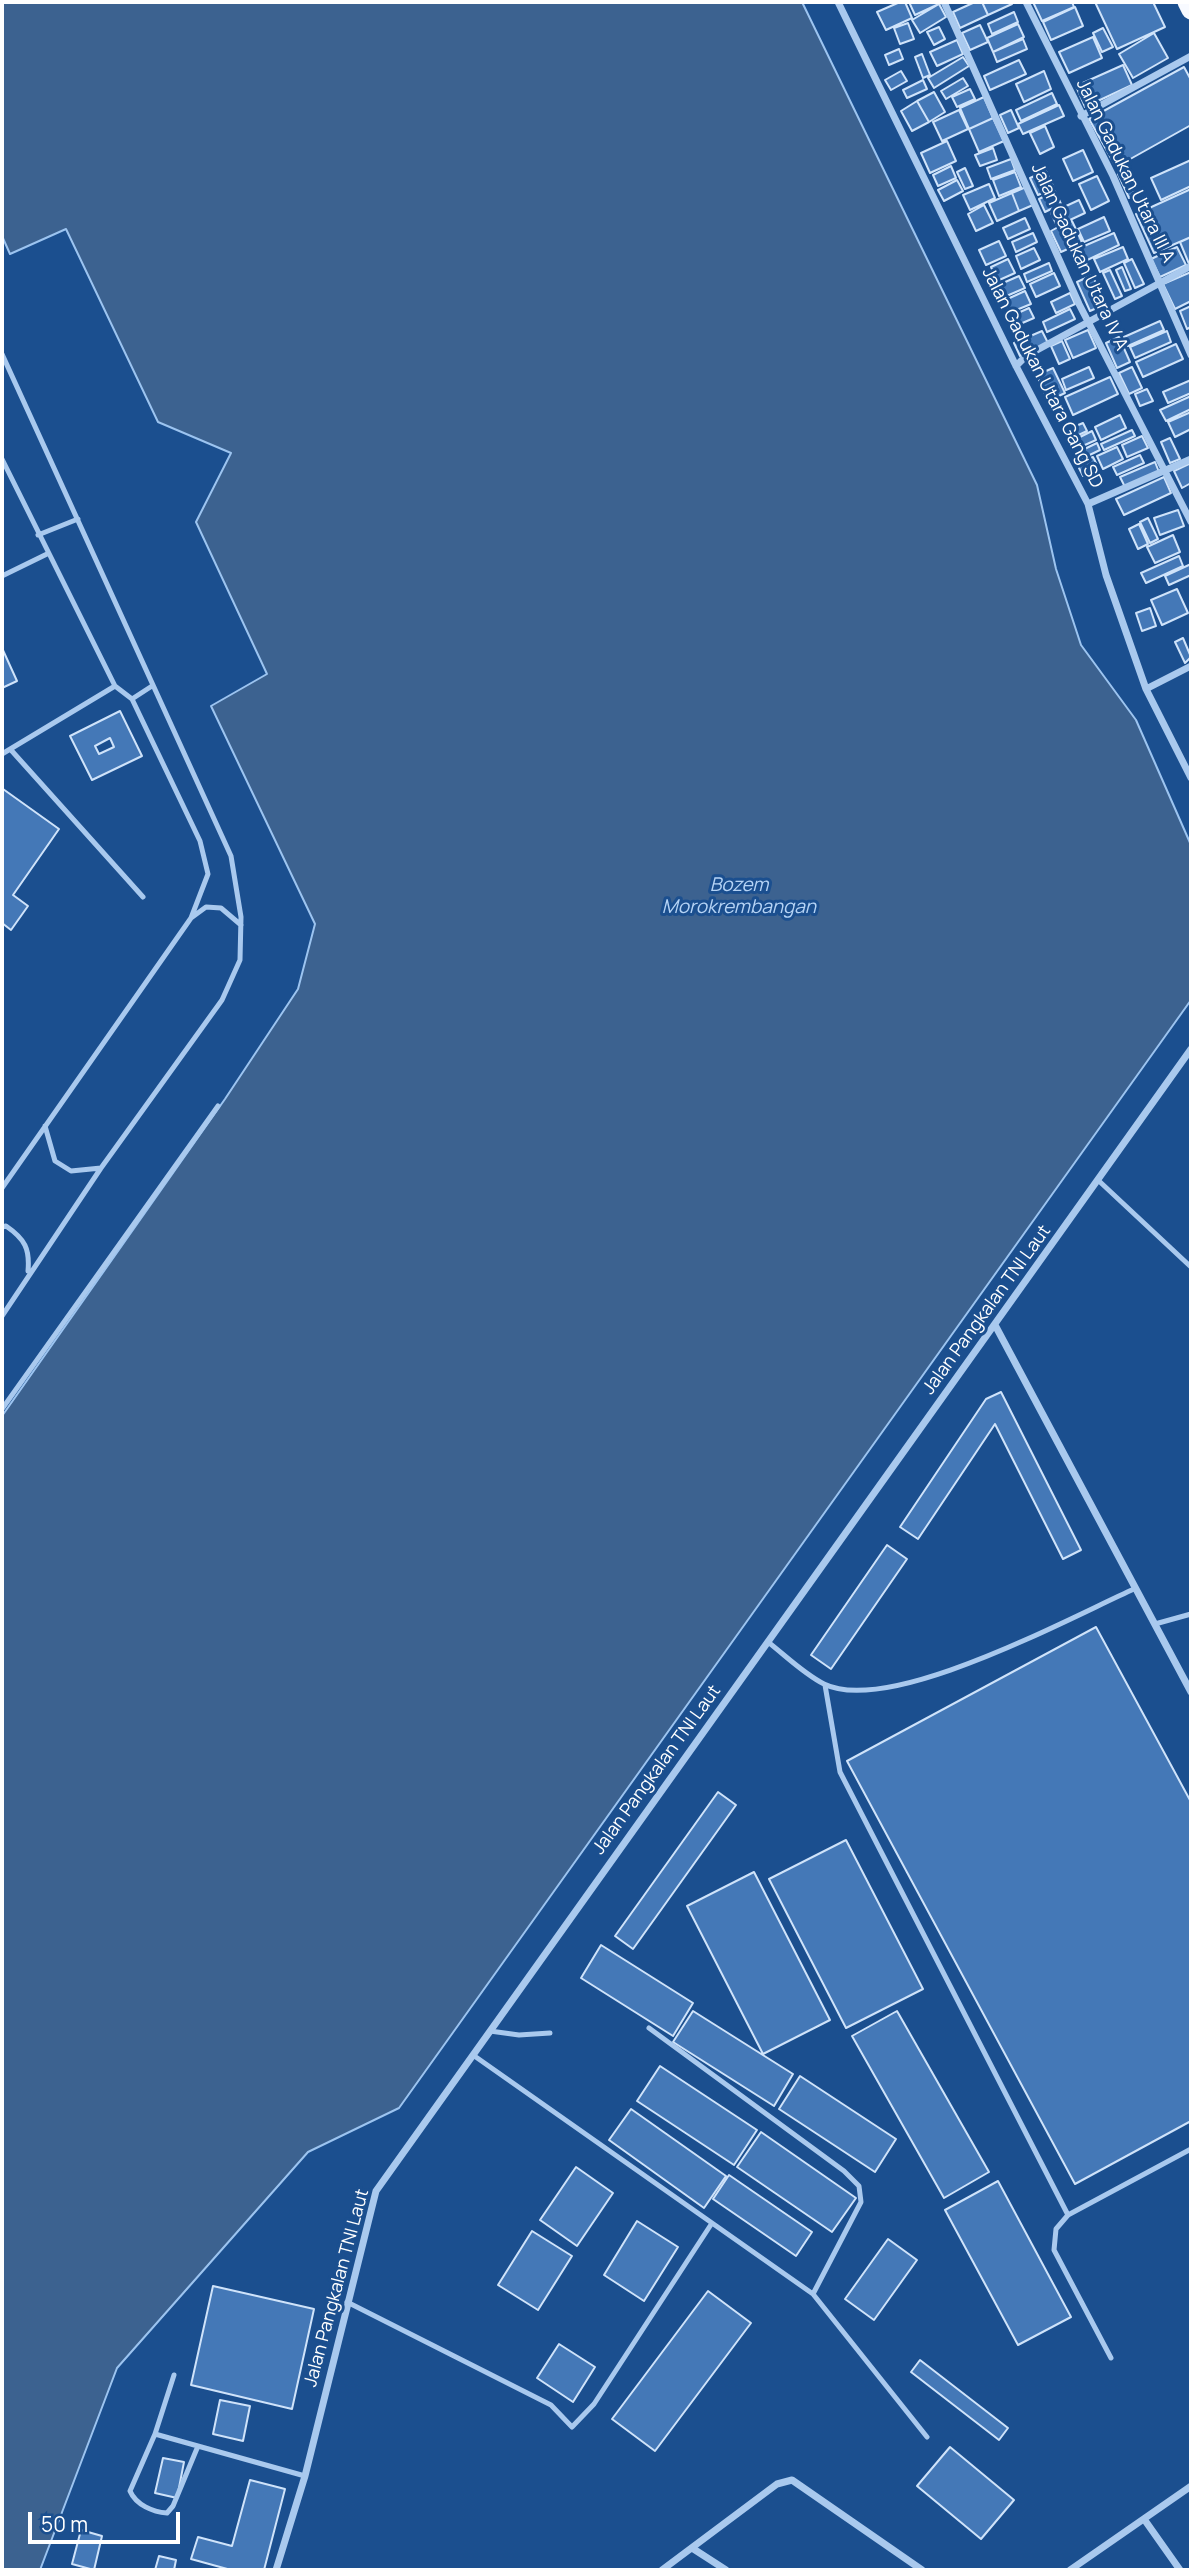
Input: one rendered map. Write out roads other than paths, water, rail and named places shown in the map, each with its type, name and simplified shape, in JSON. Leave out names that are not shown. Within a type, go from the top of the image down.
[{"type":"highway","points":[[1187,2],[1191,10]]},
{"type":"street","name":"Jalan Gadukan Utara Gang SD","points":[[838,2],[1016,366],[1088,504],[1106,575],[1146,689],[1191,778]]},
{"type":"street","name":"Jalan Gadukan Utara IV A","points":[[944,2],[1089,323],[1191,522]]},
{"type":"street","name":"Jalan Gadukan Utara III A","points":[[1026,2],[1113,176],[1191,355]]},
{"type":"street","points":[[1081,116],[1191,56]]},
{"type":"street","points":[[1016,366],[1026,356],[1191,266]]},
{"type":"street","points":[[1088,504],[1191,458]]},
{"type":"street","points":[[1146,689],[1191,666]]},
{"type":"street","name":"Jalan Pangkalan TNI Laut","points":[[276,2570],[305,2476],[376,2191],[1191,1049]]},
{"type":"street","points":[[995,1325],[1191,1692]]},
{"type":"street","points":[[662,2570],[777,2484],[792,2480],[922,2570]]},
{"type":"street","points":[[1070,2570],[1191,2486]]},
{"type":"street","points":[[1144,2519],[1180,2570]]},
{"type":"street","points":[[692,2548],[726,2570]]},
{"type":"lane","points":[[2,354],[231,856],[242,925],[240,960],[222,1000],[101,1168],[2,1316]]},
{"type":"lane","points":[[2,459],[115,686],[132,699],[200,841],[208,874],[191,918],[2,1188]]},
{"type":"lane","points":[[38,535],[78,519]]},
{"type":"lane","points":[[2,576],[47,554]]},
{"type":"lane","points":[[2,754],[115,686]]},
{"type":"lane","points":[[132,699],[152,686]]},
{"type":"lane","points":[[11,750],[143,897]]},
{"type":"lane","points":[[191,918],[206,907],[221,908],[242,925]]},
{"type":"lane","points":[[2,1409],[218,1106]]},
{"type":"lane","points":[[45,1126],[55,1161],[71,1171],[101,1168]]},
{"type":"lane","points":[[1099,1181],[1191,1267]]},
{"type":"lane","points":[[2,1227],[6,1226],[20,1236],[30,1252],[28,1274]]},
{"type":"lane","points":[[768,1642],[825,1685],[869,1691],[930,1679],[1134,1589]]},
{"type":"lane","points":[[1155,1624],[1191,1614]]},
{"type":"lane","points":[[825,1685],[840,1772],[1068,2215]]},
{"type":"lane","points":[[649,2028],[844,2171],[859,2186],[861,2202],[813,2294]]},
{"type":"lane","points":[[490,2031],[519,2035],[550,2033]]},
{"type":"lane","points":[[473,2055],[813,2294],[927,2437]]},
{"type":"lane","points":[[1111,2358],[1054,2250],[1056,2229],[1068,2215],[1191,2150]]},
{"type":"lane","points":[[347,2302],[551,2405],[572,2427],[594,2404],[712,2223]]},
{"type":"lane","points":[[174,2375],[155,2434],[130,2491],[140,2504],[167,2513],[173,2506],[198,2446]]},
{"type":"lane","points":[[155,2434],[305,2476]]},
{"type":"water","name":"Bozem Morokrembangan","points":[[2,2],[802,2],[1037,485],[1056,569],[1081,645],[1136,720],[1191,845],[1191,1000],[399,2108],[308,2152],[117,2368],[40,2570],[2,2570],[2,1416],[225,1099],[298,989],[315,924],[211,706],[267,674],[196,522],[231,453],[158,422],[66,229],[10,254],[2,236]]}]
